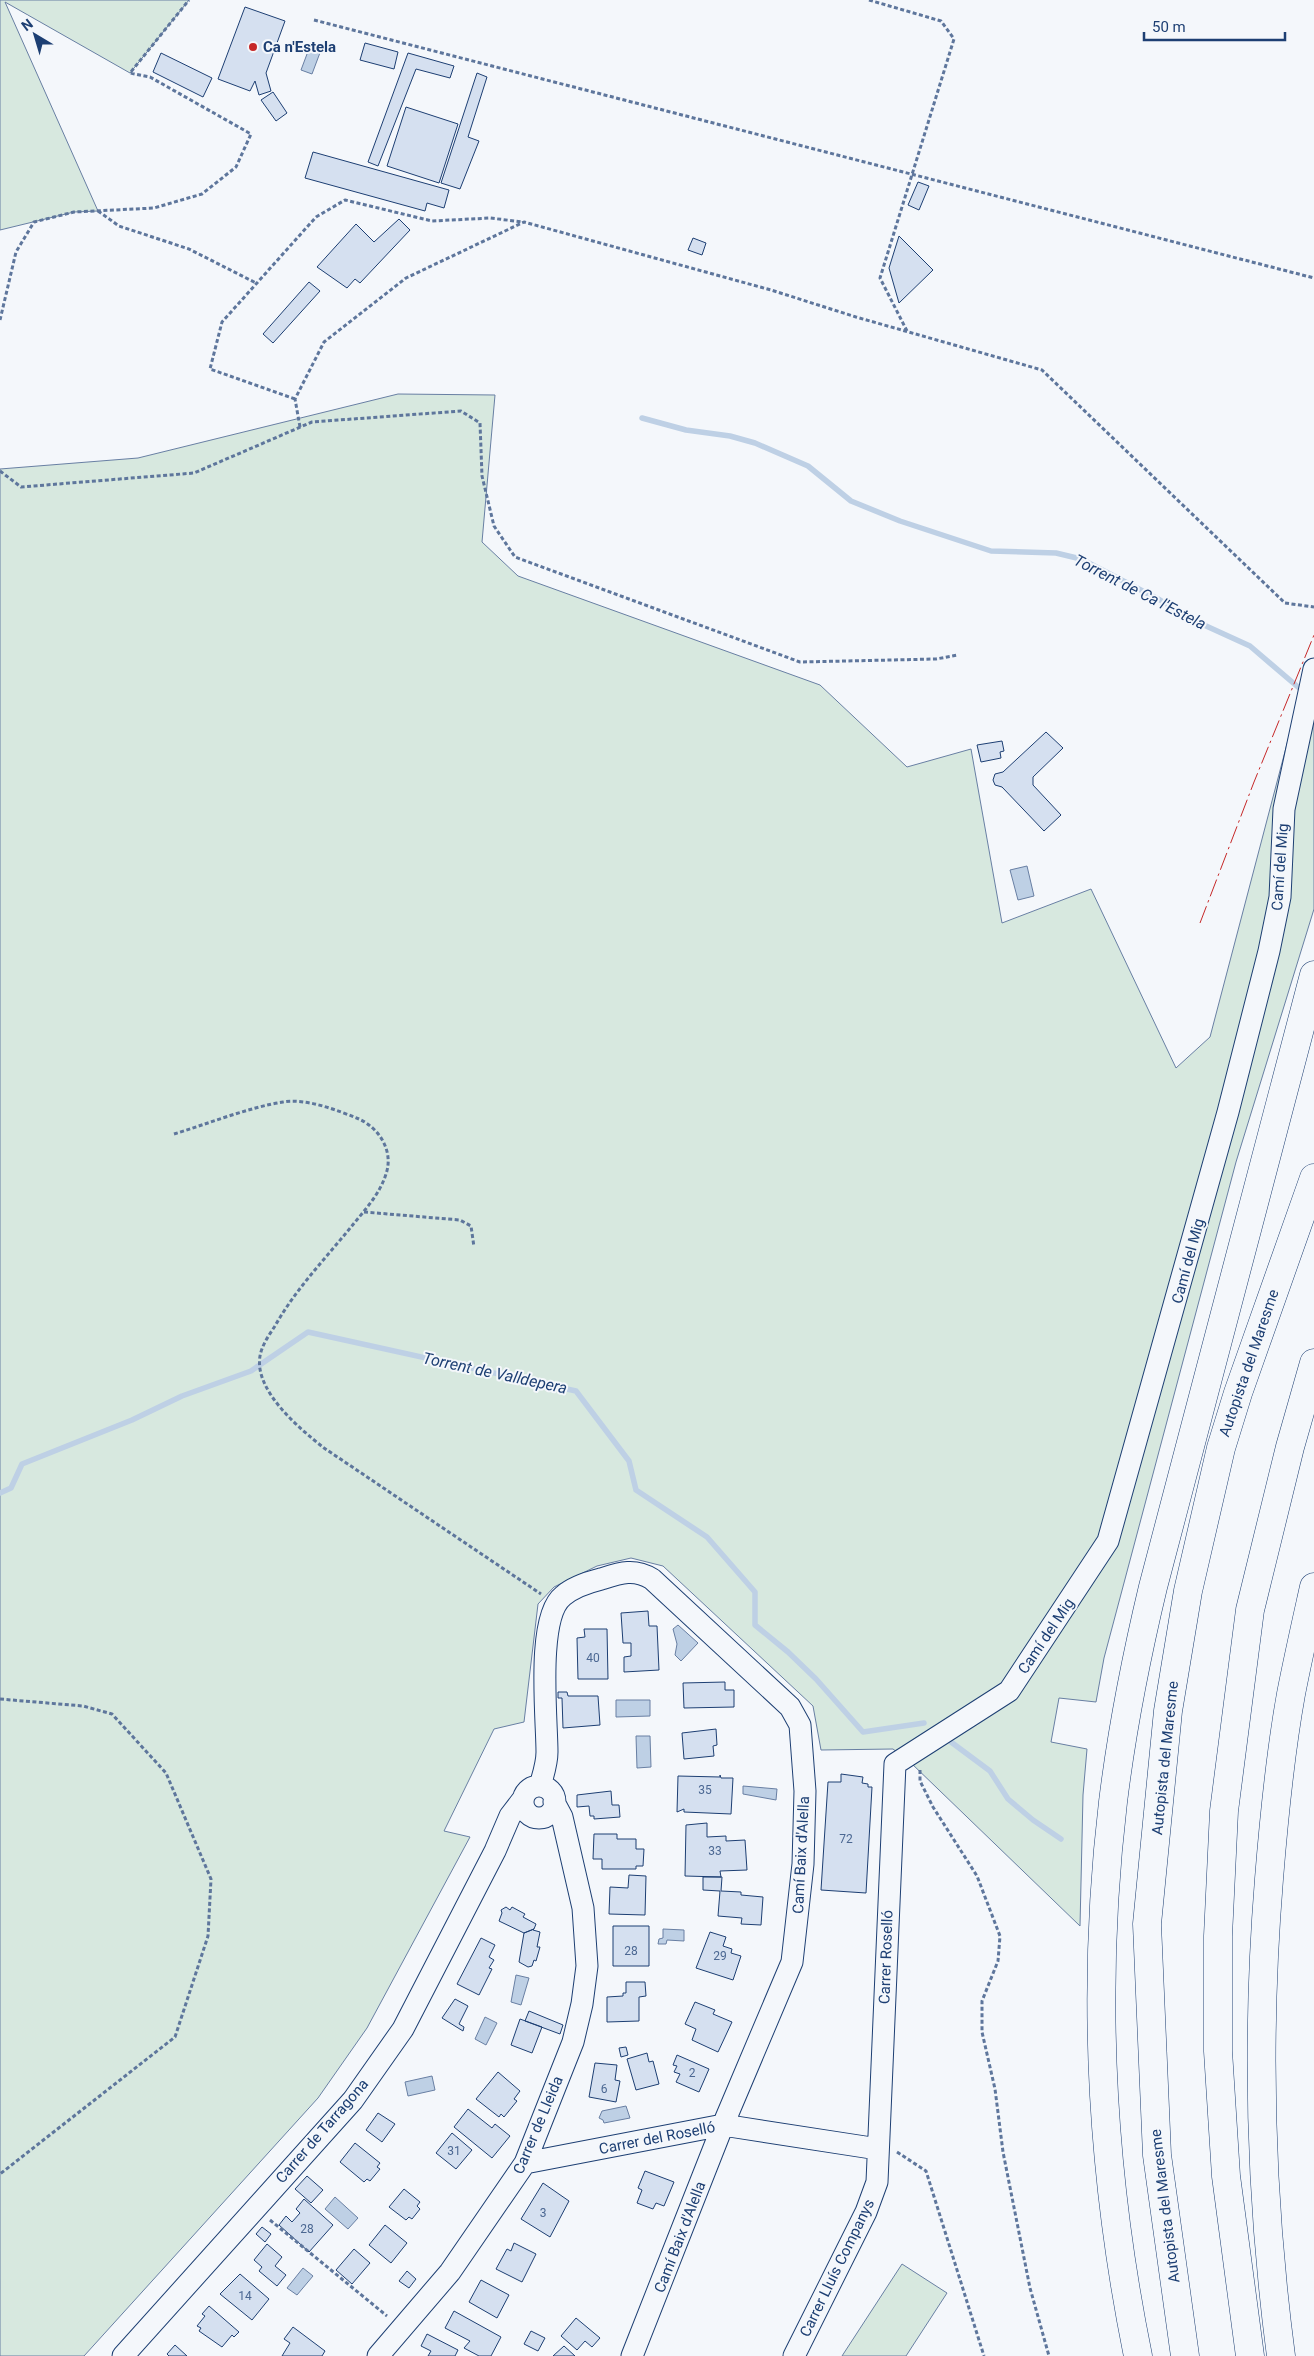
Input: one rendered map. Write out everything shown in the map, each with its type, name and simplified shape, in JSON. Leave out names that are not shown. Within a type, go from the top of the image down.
[{"type":"highway","points":[[1138,2356],[1112,2204],[1105,2119],[1101,2030],[1104,1902],[1113,1803],[1134,1668],[1153,1587],[1314,975]]},
{"type":"highway","name":"Autopista del Maresme","points":[[1185,2356],[1157,2155],[1148,1924],[1168,1711],[1188,1591],[1220,1448],[1314,1178]]},
{"type":"highway","points":[[1250,2356],[1226,2176],[1218,2051],[1218,1936],[1224,1811],[1250,1610],[1290,1447],[1314,1363]]},
{"type":"highway","points":[[1153,1587],[1238,1393]]},
{"type":"highway","points":[[1281,2356],[1274,2302],[1262,2151],[1260,2027],[1264,1941],[1275,1806],[1291,1695],[1314,1587]]},
{"type":"street","name":"Camí del Mig","points":[[895,1764],[1009,1691],[1108,1541],[1221,1140],[1269,951],[1280,897],[1284,809],[1314,669]]},
{"type":"street","name":"Camí Baix d'Alella","points":[[556,1604],[562,1596],[592,1581],[628,1571],[642,1572],[652,1579],[790,1707],[800,1725],[805,1791],[803,1864],[792,1962],[723,2125],[632,2356]]},
{"type":"street","name":"Carrer de Lleida","points":[[378,2356],[450,2272],[525,2163],[573,2042],[582,2004],[587,1966],[583,1908],[562,1817],[538,1809],[549,1790],[540,1786],[547,1754],[543,1690],[550,1615],[556,1604]]},
{"type":"street","name":"Carrer Roselló","points":[[878,2144],[895,1764]]},
{"type":"street","name":"Carrer de Tarragona","points":[[123,2356],[353,2100],[403,2029],[495,1851],[510,1816],[538,1809]]},
{"type":"street","name":"Carrer del Roselló","points":[[525,2163],[723,2125],[878,2144]]},
{"type":"street","name":"Carrer Lluís Companys","points":[[794,2356],[873,2197],[877,2182],[878,2144]]},
{"type":"path","points":[[0,320],[16,252],[34,222],[74,212],[154,208],[202,194],[236,167],[251,134],[150,77],[130,73],[188,0]]},
{"type":"path","points":[[869,0],[942,21],[954,39],[880,278],[907,332]]},
{"type":"path","points":[[314,20],[1314,278]]},
{"type":"path","points":[[295,398],[210,369],[222,322],[316,217],[345,200],[432,221],[490,218],[524,222],[771,290],[907,332],[1042,370],[1285,603],[1314,607]]},
{"type":"path","points":[[98,211],[119,226],[189,249],[256,283]]},
{"type":"path","points":[[300,427],[295,398],[324,342],[406,278],[524,222]]},
{"type":"path","points":[[0,471],[21,487],[194,473],[312,422],[461,411],[480,422],[482,476],[494,526],[515,557],[800,662],[936,659],[958,655]]},
{"type":"path","points":[[174,1134],[284,1101],[328,1106],[370,1123],[386,1148],[388,1160],[387,1174],[377,1193],[363,1212],[284,1310],[264,1345],[260,1356],[260,1373],[263,1381],[286,1413],[324,1448],[556,1604]]},
{"type":"path","points":[[363,1212],[460,1220],[471,1226],[474,1247]]},
{"type":"path","points":[[0,1700],[83,1706],[112,1714],[166,1773],[211,1879],[208,1936],[175,2036],[0,2174]]},
{"type":"path","points":[[921,1746],[920,1781],[933,1807],[977,1876],[1000,1936],[998,1961],[982,2001],[982,2032],[995,2089],[1003,2152],[1030,2288],[1049,2356]]},
{"type":"path","points":[[878,2144],[926,2171],[984,2356]]},
{"type":"path","points":[[255,2208],[401,2328]]},
{"type":"shaded area","points":[[0,0],[189,0],[130,73],[5,2],[98,211],[74,212],[0,230]]},
{"type":"shaded area","points":[[398,394],[495,395],[482,542],[518,576],[820,685],[907,767],[971,749],[1002,923],[1091,889],[1176,1068],[1210,1037],[1303,683],[1314,687],[1314,909],[1236,1162],[1104,1658],[1096,1702],[1059,1698],[1051,1742],[1087,1749],[1083,1795],[1080,1926],[910,1762],[893,1749],[821,1750],[813,1706],[663,1566],[631,1558],[597,1566],[554,1587],[538,1604],[524,1722],[494,1729],[444,1831],[470,1837],[367,2028],[318,2098],[84,2356],[0,2356],[0,469],[138,458]]},
{"type":"shaded area","points":[[902,2264],[947,2293],[906,2356],[842,2356]]},
{"type":"water","points":[[310,46],[321,50],[312,74],[301,70]]},
{"type":"water","points":[[1027,866],[1034,896],[1018,900],[1010,870]]},
{"type":"water","points":[[678,1625],[698,1643],[681,1661],[675,1655],[677,1644],[673,1629]]},
{"type":"water","points":[[616,1700],[650,1700],[650,1716],[616,1717]]},
{"type":"water","points":[[636,1736],[650,1736],[651,1767],[637,1768]]},
{"type":"water","points":[[743,1786],[777,1789],[776,1800],[743,1794]]},
{"type":"water","points":[[663,1929],[684,1930],[684,1941],[667,1940],[666,1944],[658,1944],[659,1939],[663,1938]]},
{"type":"water","points":[[516,1975],[529,1978],[521,2005],[511,2002]]},
{"type":"water","points":[[485,2017],[497,2023],[486,2045],[475,2039]]},
{"type":"water","points":[[432,2076],[435,2090],[408,2096],[405,2082]]},
{"type":"water","points":[[626,2106],[630,2118],[604,2123],[599,2118],[602,2111]]},
{"type":"water","points":[[335,2197],[358,2218],[348,2229],[325,2209]]},
{"type":"water","points":[[303,2268],[313,2276],[297,2295],[287,2288]]},
{"type":"building","name":"Ca n'Estela","points":[[245,7],[285,21],[266,73],[271,91],[259,95],[255,81],[250,91],[218,79]]},
{"type":"building","points":[[365,43],[398,52],[394,69],[360,60]]},
{"type":"building","points":[[161,53],[212,78],[203,97],[153,72]]},
{"type":"building","points":[[408,53],[454,66],[450,78],[416,69],[378,166],[368,162]]},
{"type":"building","points":[[477,73],[487,77],[468,137],[479,141],[460,189],[441,183]]},
{"type":"building","points":[[273,92],[287,113],[276,121],[261,100]]},
{"type":"building","points":[[406,107],[458,124],[439,183],[387,166]]},
{"type":"building","points":[[313,152],[449,190],[444,208],[427,203],[425,211],[305,178]]},
{"type":"building","points":[[918,182],[929,186],[919,210],[908,205]]},
{"type":"building","points":[[399,219],[410,230],[360,283],[355,279],[347,288],[317,267],[356,224],[374,242]]},
{"type":"building","points":[[899,236],[933,270],[899,303],[889,268]]},
{"type":"building","points":[[693,238],[706,243],[702,255],[688,250]]},
{"type":"building","points":[[309,282],[320,291],[273,343],[263,334]]},
{"type":"building","points":[[1046,732],[1063,748],[1033,777],[1033,785],[1061,815],[1044,831],[1002,787],[995,785],[993,780],[995,774],[1003,772]]},
{"type":"building","points":[[1002,741],[1004,751],[1000,752],[1001,758],[981,762],[977,745]]},
{"type":"building","points":[[648,1611],[649,1626],[657,1626],[659,1670],[624,1672],[624,1657],[631,1656],[631,1643],[623,1643],[621,1613]]},
{"type":"building","points":[[584,1629],[607,1629],[608,1679],[578,1679],[577,1638],[585,1637]]},
{"type":"building","points":[[725,1682],[725,1690],[734,1690],[734,1707],[684,1708],[683,1683]]},
{"type":"building","points":[[558,1692],[567,1692],[568,1696],[598,1696],[600,1725],[563,1728],[562,1698],[558,1698]]},
{"type":"building","points":[[716,1729],[717,1745],[713,1746],[714,1756],[684,1759],[682,1733]]},
{"type":"building","points":[[841,1774],[863,1777],[862,1783],[872,1787],[866,1893],[821,1890],[828,1782],[841,1782]]},
{"type":"building","points":[[720,1775],[721,1778],[733,1778],[731,1814],[684,1812],[684,1809],[677,1812],[678,1776],[720,1777]]},
{"type":"building","points":[[611,1791],[612,1805],[619,1805],[620,1817],[594,1819],[594,1816],[590,1816],[589,1806],[577,1807],[577,1795]]},
{"type":"building","points":[[707,1823],[707,1837],[726,1836],[726,1841],[745,1840],[747,1870],[720,1871],[721,1877],[685,1876],[686,1825]]},
{"type":"building","points":[[594,1834],[617,1834],[617,1839],[636,1839],[636,1849],[644,1849],[643,1866],[636,1866],[636,1869],[602,1869],[602,1859],[593,1859]]},
{"type":"building","points":[[629,1875],[646,1876],[645,1915],[609,1914],[610,1887],[628,1888]]},
{"type":"building","points":[[703,1877],[722,1877],[721,1891],[741,1892],[741,1895],[763,1897],[761,1925],[741,1924],[742,1918],[718,1916],[720,1891],[703,1890]]},
{"type":"building","points":[[506,1907],[510,1910],[512,1907],[525,1914],[523,1917],[536,1924],[534,1929],[524,1933],[499,1921],[502,1913],[501,1910]]},
{"type":"building","points":[[613,1926],[649,1926],[649,1966],[613,1966]]},
{"type":"building","points":[[534,1929],[540,1932],[537,1947],[540,1947],[536,1961],[534,1960],[532,1966],[528,1967],[519,1962],[524,1933]]},
{"type":"building","points":[[710,1932],[726,1937],[723,1946],[732,1949],[731,1953],[741,1956],[733,1980],[696,1968]]},
{"type":"building","points":[[481,1938],[495,1945],[489,1957],[494,1960],[489,1968],[492,1969],[479,1995],[457,1984]]},
{"type":"building","points":[[626,1982],[645,1982],[646,1996],[639,1997],[639,2021],[607,2022],[607,1997],[623,1996],[623,1993],[626,1993]]},
{"type":"building","points":[[455,1999],[468,2006],[459,2024],[464,2027],[463,2031],[442,2018]]},
{"type":"building","points":[[695,2002],[715,2010],[713,2014],[732,2022],[718,2052],[692,2040],[696,2029],[685,2024]]},
{"type":"building","points":[[529,2011],[563,2025],[560,2034],[525,2021]]},
{"type":"building","points":[[520,2019],[542,2027],[532,2053],[511,2045]]},
{"type":"building","points":[[626,2047],[628,2055],[621,2057],[619,2048]]},
{"type":"building","points":[[647,2053],[649,2062],[653,2061],[659,2084],[636,2090],[627,2059]]},
{"type":"building","points":[[677,2055],[709,2069],[699,2092],[676,2082],[680,2074],[674,2072],[677,2066],[673,2065]]},
{"type":"building","points":[[595,2063],[617,2065],[615,2080],[620,2081],[616,2102],[589,2097]]},
{"type":"building","points":[[498,2072],[520,2091],[514,2099],[517,2101],[504,2117],[501,2114],[499,2117],[476,2099]]},
{"type":"building","points":[[468,2109],[492,2128],[495,2124],[510,2136],[492,2158],[454,2127]]},
{"type":"building","points":[[378,2113],[395,2124],[382,2142],[366,2130]]},
{"type":"building","points":[[452,2133],[472,2150],[456,2169],[436,2153]]},
{"type":"building","points":[[355,2143],[380,2163],[377,2167],[380,2169],[370,2181],[367,2179],[364,2182],[340,2162]]},
{"type":"building","points":[[645,2171],[674,2182],[664,2206],[656,2203],[653,2209],[637,2203],[642,2190],[638,2188]]},
{"type":"building","points":[[307,2176],[323,2190],[311,2203],[295,2189]]},
{"type":"building","points":[[543,2183],[569,2201],[550,2237],[521,2219]]},
{"type":"building","points":[[404,2189],[420,2202],[417,2206],[420,2209],[412,2219],[409,2217],[406,2220],[389,2207]]},
{"type":"building","points":[[304,2199],[333,2225],[309,2252],[279,2225],[286,2216],[292,2222],[300,2213],[296,2209]]},
{"type":"building","points":[[385,2225],[407,2243],[391,2263],[369,2245]]},
{"type":"building","points":[[262,2227],[271,2234],[265,2242],[256,2234]]},
{"type":"building","points":[[514,2243],[536,2254],[522,2282],[496,2269],[507,2249],[511,2251]]},
{"type":"building","points":[[267,2244],[282,2257],[275,2266],[286,2275],[277,2286],[259,2271],[262,2267],[254,2260]]},
{"type":"building","points":[[354,2249],[370,2263],[352,2284],[336,2270]]},
{"type":"building","points":[[407,2271],[416,2279],[409,2288],[399,2281]]},
{"type":"building","points":[[240,2274],[269,2299],[252,2320],[220,2294]]},
{"type":"building","points":[[481,2280],[509,2295],[497,2318],[469,2302]]},
{"type":"building","points":[[209,2306],[239,2332],[234,2337],[232,2335],[222,2347],[199,2331],[201,2328],[197,2326],[205,2316],[202,2314]]},
{"type":"building","points":[[454,2311],[501,2337],[491,2356],[479,2356],[464,2348],[470,2341],[445,2328]]},
{"type":"building","points":[[576,2318],[600,2338],[592,2347],[585,2341],[577,2350],[561,2336]]},
{"type":"building","points":[[293,2327],[325,2351],[322,2356],[282,2356],[290,2343],[284,2339]]},
{"type":"building","points":[[531,2331],[545,2338],[538,2351],[524,2344]]},
{"type":"building","points":[[427,2334],[458,2350],[455,2356],[428,2356],[431,2351],[421,2346]]},
{"type":"building","points":[[175,2345],[187,2356],[169,2356],[167,2354]]},
{"type":"building","points":[[564,2346],[575,2356],[553,2356]]},
{"type":"waterway","name":"Torrent de Ca l'Estela","points":[[642,418],[686,430],[730,436],[755,443],[808,466],[851,501],[900,521],[991,551],[1056,553],[1081,559],[1160,600],[1193,620],[1250,646],[1305,693]]},
{"type":"waterway","name":"Torrent de Valldepera","points":[[0,1493],[11,1488],[22,1464],[132,1420],[182,1396],[251,1371],[308,1332],[576,1391],[629,1461],[636,1490],[707,1537],[755,1592],[755,1625],[788,1652],[816,1679],[863,1732],[924,1723]]},
{"type":"waterway","name":"Torrent de Valldepera","points":[[951,1742],[990,1771],[1008,1799],[1033,1820],[1061,1839]]},
{"type":"power","points":[[1200,923],[1254,782],[1314,635]]},
{"type":"place","name":"Ca n'Estela","points":[[253,47]]}]
